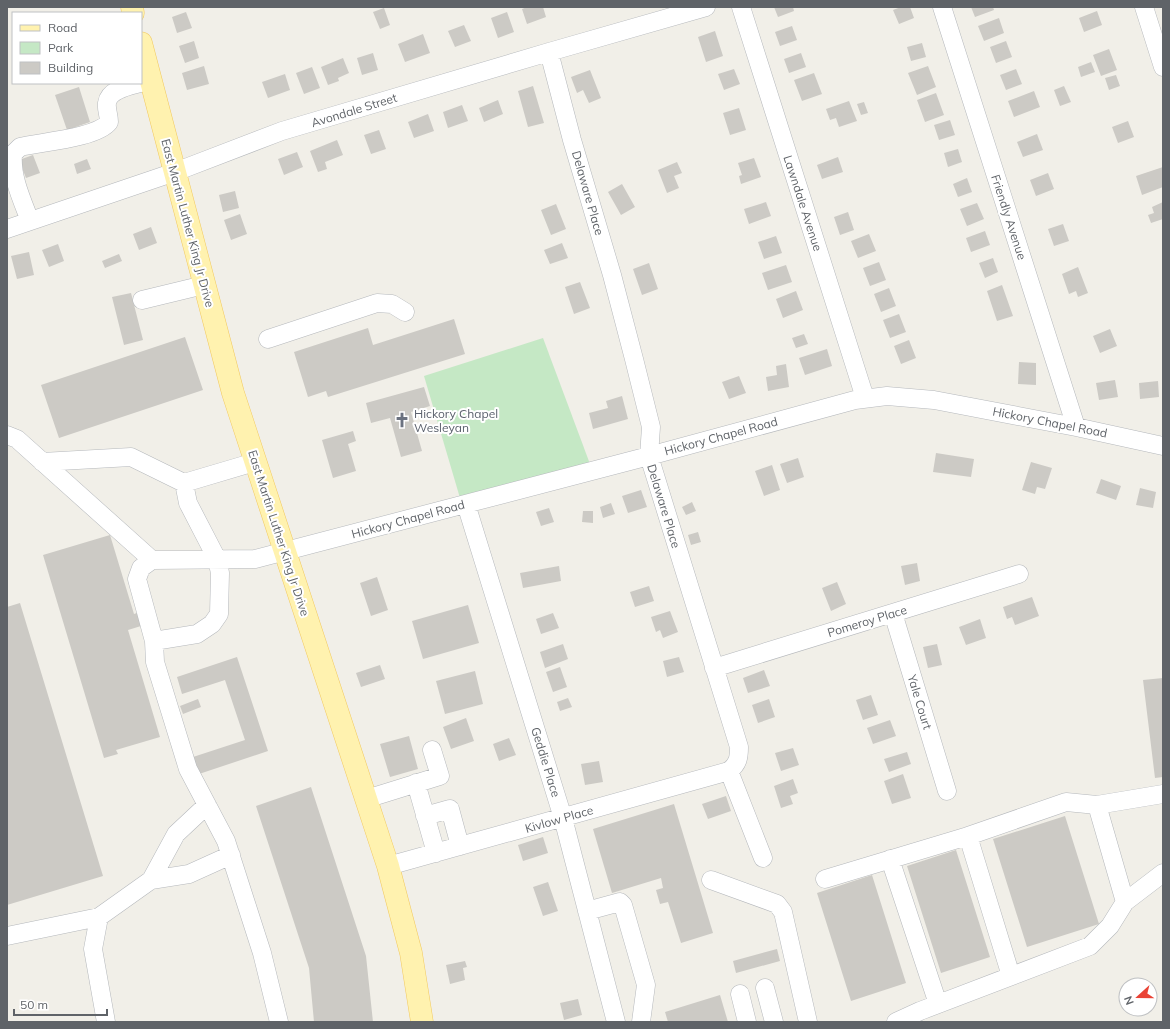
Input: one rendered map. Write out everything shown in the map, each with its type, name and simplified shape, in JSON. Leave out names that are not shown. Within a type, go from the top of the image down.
[{"type":"main road","name":"East Martin Luther King Jr Drive","points":[[142,56],[144,82],[175,172],[233,393],[388,866],[411,953],[422,1022]]},
{"type":"street","name":"Avondale Street","points":[[7,229],[175,172],[282,131],[706,7]]},
{"type":"street","name":"Lawndale Avenue","points":[[741,7],[865,398]]},
{"type":"street","name":"Friendly Avenue","points":[[942,7],[1076,427]]},
{"type":"street","points":[[1144,7],[1163,66]]},
{"type":"street","name":"Delaware Place","points":[[549,52],[572,140],[610,268],[651,427],[649,456],[739,747],[739,759],[735,766],[729,771]]},
{"type":"street","points":[[30,221],[15,177],[12,164],[13,154],[20,147],[84,135],[106,126],[109,122],[107,103],[109,97],[120,89],[137,84]]},
{"type":"street","points":[[142,300],[204,285]]},
{"type":"street","points":[[268,339],[377,303],[392,304],[405,312]]},
{"type":"street","name":"Hickory Chapel Road","points":[[216,560],[255,559],[285,552],[865,398],[887,396],[934,400],[1076,427],[1163,446]]},
{"type":"street","points":[[7,435],[17,439],[152,560]]},
{"type":"street","points":[[42,462],[131,457],[184,483],[255,462]]},
{"type":"street","points":[[154,641],[197,634],[212,624],[219,614],[220,572],[216,560],[188,502],[184,483]]},
{"type":"street","name":"Geddie Place","points":[[466,504],[563,818],[616,1022]]},
{"type":"street","points":[[216,560],[152,560],[141,568],[137,579],[154,641],[155,662],[188,769],[226,841],[231,855],[262,953],[278,1022]]},
{"type":"street","name":"Pomeroy Place","points":[[714,668],[1019,574]]},
{"type":"street","name":"Yale Court","points":[[893,613],[947,791]]},
{"type":"street","points":[[366,799],[440,776],[432,750]]},
{"type":"street","points":[[729,771],[763,858]]},
{"type":"street","name":"Kivlow Place","points":[[388,866],[729,771]]},
{"type":"street","points":[[416,783],[436,853]]},
{"type":"street","points":[[825,879],[968,836],[1066,802],[1097,805],[1163,794]]},
{"type":"street","points":[[7,936],[99,917],[151,880],[176,834],[207,805]]},
{"type":"street","points":[[1097,805],[1125,902]]},
{"type":"street","points":[[425,816],[450,809],[460,846]]},
{"type":"street","points":[[968,836],[1011,976]]},
{"type":"street","points":[[151,880],[189,874],[231,855]]},
{"type":"street","points":[[890,859],[938,1004]]},
{"type":"street","points":[[896,1022],[938,1004],[1090,946],[1110,926],[1125,902],[1163,873]]},
{"type":"street","points":[[712,880],[777,904],[783,912],[808,1022]]},
{"type":"street","points":[[587,911],[620,902],[622,905],[646,984],[641,1022]]},
{"type":"street","points":[[99,917],[93,949],[106,1022]]},
{"type":"street","points":[[765,988],[774,1022]]},
{"type":"street","points":[[740,994],[747,1022]]},
{"type":"green space","points":[[543,338],[590,464],[460,498],[424,376]]},
{"type":"building","points":[[527,7],[543,7],[546,17],[527,24],[522,9]]},
{"type":"building","points":[[774,7],[793,7],[794,11],[778,17]]},
{"type":"building","points":[[901,7],[910,7],[914,18],[899,24],[893,10]]},
{"type":"building","points":[[971,7],[993,7],[994,10],[975,17]]},
{"type":"building","points":[[384,8],[390,25],[380,29],[373,12]]},
{"type":"building","points":[[1097,11],[1102,25],[1084,32],[1079,18]]},
{"type":"building","points":[[186,12],[192,28],[177,33],[172,17]]},
{"type":"building","points":[[507,12],[514,32],[498,38],[491,18]]},
{"type":"building","points":[[999,18],[1004,33],[984,41],[978,26]]},
{"type":"building","points":[[464,25],[471,41],[455,47],[448,31]]},
{"type":"building","points":[[792,26],[797,40],[780,46],[775,32]]},
{"type":"building","points":[[715,31],[723,56],[706,62],[698,37]]},
{"type":"building","points":[[423,34],[430,53],[405,62],[398,44]]},
{"type":"building","points":[[194,41],[199,58],[185,63],[179,46]]},
{"type":"building","points":[[1006,41],[1012,57],[996,63],[990,47]]},
{"type":"building","points":[[922,43],[926,57],[911,61],[907,47]]},
{"type":"building","points":[[1109,49],[1117,70],[1101,76],[1093,55]]},
{"type":"building","points":[[373,53],[378,70],[362,75],[357,58]]},
{"type":"building","points":[[801,53],[806,67],[789,73],[784,59]]},
{"type":"building","points":[[343,58],[349,73],[338,78],[339,81],[328,85],[321,67]]},
{"type":"building","points":[[1091,62],[1095,72],[1081,77],[1078,67]]},
{"type":"building","points":[[204,66],[209,84],[187,90],[182,73]]},
{"type":"building","points":[[928,66],[936,87],[917,95],[908,73]]},
{"type":"building","points":[[312,67],[320,88],[304,94],[296,73]]},
{"type":"building","points":[[734,69],[740,84],[724,90],[718,74]]},
{"type":"building","points":[[1016,69],[1022,84],[1006,90],[1000,75]]},
{"type":"building","points":[[590,70],[601,98],[589,103],[583,90],[577,93],[571,77]]},
{"type":"building","points":[[814,73],[822,94],[802,101],[794,80]]},
{"type":"building","points":[[285,74],[290,90],[268,98],[262,82]]},
{"type":"building","points":[[1116,75],[1120,86],[1109,90],[1105,78]]},
{"type":"building","points":[[533,86],[544,123],[528,127],[518,91]]},
{"type":"building","points":[[1064,86],[1071,102],[1060,106],[1054,90]]},
{"type":"building","points":[[79,87],[90,122],[67,130],[55,95]]},
{"type":"building","points":[[1034,91],[1040,107],[1014,117],[1008,101]]},
{"type":"building","points":[[936,93],[944,115],[925,122],[917,100]]},
{"type":"building","points":[[498,100],[503,114],[484,122],[479,108]]},
{"type":"building","points":[[849,101],[857,121],[839,127],[836,118],[830,120],[826,109]]},
{"type":"building","points":[[864,102],[868,113],[861,115],[857,104]]},
{"type":"building","points":[[462,105],[468,121],[448,128],[443,112]]},
{"type":"building","points":[[739,108],[746,130],[730,135],[723,113]]},
{"type":"building","points":[[428,114],[434,131],[414,138],[408,122]]},
{"type":"building","points":[[950,120],[955,135],[939,140],[934,125]]},
{"type":"building","points":[[1128,121],[1134,137],[1118,143],[1112,127]]},
{"type":"building","points":[[379,130],[386,149],[371,154],[364,135]]},
{"type":"building","points":[[1037,134],[1043,150],[1023,157],[1017,142]]},
{"type":"building","points":[[337,140],[343,155],[325,162],[327,169],[318,172],[310,151]]},
{"type":"building","points":[[958,149],[962,162],[948,167],[944,153]]},
{"type":"building","points":[[297,152],[303,167],[284,175],[278,159]]},
{"type":"building","points":[[33,155],[40,173],[26,178],[19,160]]},
{"type":"building","points":[[838,157],[843,172],[822,179],[817,165]]},
{"type":"building","points":[[754,158],[761,177],[741,184],[739,176],[742,175],[738,163]]},
{"type":"building","points":[[87,159],[91,169],[77,174],[74,164]]},
{"type":"building","points":[[677,162],[682,173],[674,176],[679,188],[667,193],[658,170]]},
{"type":"building","points":[[1163,167],[1163,187],[1142,195],[1136,176]]},
{"type":"building","points":[[1048,173],[1054,189],[1036,196],[1030,180]]},
{"type":"building","points":[[967,178],[972,192],[958,197],[953,184]]},
{"type":"building","points":[[622,184],[635,207],[621,215],[608,192]]},
{"type":"building","points":[[235,191],[239,208],[223,212],[219,195]]},
{"type":"building","points":[[766,202],[771,216],[749,224],[744,209]]},
{"type":"building","points":[[1163,202],[1163,219],[1151,223],[1148,215],[1154,213],[1152,207]]},
{"type":"building","points":[[977,203],[984,219],[967,226],[960,209]]},
{"type":"building","points":[[556,204],[566,229],[551,235],[541,210]]},
{"type":"building","points":[[848,212],[854,230],[840,235],[834,217]]},
{"type":"building","points":[[240,214],[247,234],[231,240],[224,220]]},
{"type":"building","points":[[1063,224],[1069,241],[1054,246],[1048,229]]},
{"type":"building","points":[[151,227],[157,243],[139,250],[133,234]]},
{"type":"building","points":[[985,231],[990,245],[971,252],[966,238]]},
{"type":"building","points":[[869,234],[876,251],[858,258],[851,241]]},
{"type":"building","points":[[776,236],[782,253],[764,259],[758,242]]},
{"type":"building","points":[[562,243],[568,258],[550,264],[544,250]]},
{"type":"building","points":[[58,244],[64,261],[49,267],[42,250]]},
{"type":"building","points":[[29,252],[34,275],[17,279],[11,256]]},
{"type":"building","points":[[119,254],[122,261],[105,268],[102,261]]},
{"type":"building","points":[[993,258],[998,272],[985,278],[979,263]]},
{"type":"building","points":[[879,262],[886,280],[870,286],[863,268]]},
{"type":"building","points":[[649,263],[658,289],[642,295],[633,269]]},
{"type":"building","points":[[786,265],[792,282],[768,290],[762,273]]},
{"type":"building","points":[[1078,267],[1088,293],[1078,297],[1076,291],[1069,294],[1062,274]]},
{"type":"building","points":[[580,282],[590,308],[574,314],[565,287]]},
{"type":"building","points":[[1002,285],[1013,316],[997,321],[987,291]]},
{"type":"building","points":[[889,288],[896,306],[881,312],[874,294]]},
{"type":"building","points":[[796,291],[803,310],[783,318],[776,299]]},
{"type":"building","points":[[131,293],[143,340],[124,345],[112,297]]},
{"type":"building","points":[[899,314],[906,332],[890,338],[883,320]]},
{"type":"building","points":[[454,319],[465,354],[328,397],[326,391],[308,397],[294,352],[368,328],[373,345]]},
{"type":"building","points":[[1110,329],[1117,346],[1100,353],[1093,336]]},
{"type":"building","points":[[804,334],[808,344],[796,348],[792,338]]},
{"type":"building","points":[[185,337],[203,390],[59,438],[41,385]]},
{"type":"building","points":[[909,340],[916,358],[901,364],[894,346]]},
{"type":"building","points":[[827,349],[832,366],[805,375],[799,358]]},
{"type":"building","points":[[1019,362],[1036,363],[1036,385],[1018,384]]},
{"type":"building","points":[[786,364],[789,387],[768,391],[766,377],[777,375],[776,366]]},
{"type":"building","points":[[739,376],[746,393],[729,399],[722,382]]},
{"type":"building","points":[[1115,380],[1118,397],[1099,400],[1096,383]]},
{"type":"building","points":[[1158,381],[1159,397],[1140,399],[1139,383]]},
{"type":"building","name":"Hickory Chapel Wesleyan","points":[[424,387],[430,406],[411,412],[422,451],[401,457],[390,418],[371,423],[366,403]]},
{"type":"building","points":[[622,396],[628,419],[593,429],[589,413],[608,408],[606,401]]},
{"type":"building","points":[[353,431],[356,441],[348,444],[356,471],[333,478],[322,440]]},
{"type":"building","points":[[936,453],[974,459],[971,477],[933,472]]},
{"type":"building","points":[[798,458],[804,477],[787,483],[780,464]]},
{"type":"building","points":[[1031,462],[1052,468],[1045,489],[1037,487],[1035,494],[1022,490]]},
{"type":"building","points":[[772,465],[780,490],[764,496],[755,471]]},
{"type":"building","points":[[1101,479],[1121,486],[1116,500],[1096,493]]},
{"type":"building","points":[[1140,488],[1156,492],[1153,508],[1136,505]]},
{"type":"building","points":[[641,490],[647,507],[628,513],[622,496]]},
{"type":"building","points":[[692,502],[696,511],[686,515],[682,507]]},
{"type":"building","points":[[611,503],[615,514],[603,518],[600,507]]},
{"type":"building","points":[[549,508],[554,522],[541,526],[536,512]]},
{"type":"building","points":[[583,511],[593,511],[593,523],[582,522]]},
{"type":"building","points":[[698,532],[701,542],[691,545],[688,535]]},
{"type":"building","points":[[110,535],[134,614],[137,613],[141,626],[128,630],[160,737],[116,750],[118,754],[104,758],[43,555]]},
{"type":"building","points":[[917,563],[920,581],[905,585],[901,566]]},
{"type":"building","points":[[559,566],[561,581],[523,588],[520,573]]},
{"type":"building","points":[[377,577],[388,610],[371,616],[360,583]]},
{"type":"building","points":[[837,582],[846,604],[831,611],[822,588]]},
{"type":"building","points":[[649,586],[654,601],[635,607],[630,592]]},
{"type":"building","points":[[1032,597],[1039,616],[1015,625],[1012,617],[1007,619],[1003,607]]},
{"type":"building","points":[[20,603],[103,876],[7,905],[7,607]]},
{"type":"building","points":[[468,605],[479,643],[423,659],[412,621]]},
{"type":"building","points":[[670,611],[678,632],[663,638],[660,630],[656,632],[651,617]]},
{"type":"building","points":[[553,613],[559,628],[541,634],[536,619]]},
{"type":"building","points":[[980,619],[986,638],[966,645],[959,627]]},
{"type":"building","points":[[563,644],[568,659],[545,668],[540,652]]},
{"type":"building","points":[[937,644],[942,665],[928,668],[923,647]]},
{"type":"building","points":[[237,657],[268,751],[199,774],[193,757],[245,740],[225,680],[182,694],[177,677]]},
{"type":"building","points":[[679,657],[684,672],[667,677],[663,661]]},
{"type":"building","points":[[380,665],[385,679],[361,687],[356,673]]},
{"type":"building","points":[[560,667],[567,687],[553,692],[546,672]]},
{"type":"building","points":[[764,670],[770,686],[748,693],[743,678]]},
{"type":"building","points":[[475,671],[483,704],[445,714],[436,681]]},
{"type":"building","points":[[1163,678],[1163,777],[1155,778],[1143,680]]},
{"type":"building","points":[[871,695],[878,715],[863,720],[856,700]]},
{"type":"building","points":[[568,698],[572,707],[560,711],[557,702]]},
{"type":"building","points":[[198,699],[201,707],[183,714],[180,706]]},
{"type":"building","points":[[769,699],[775,717],[758,723],[752,705]]},
{"type":"building","points":[[466,718],[474,741],[451,749],[443,727]]},
{"type":"building","points":[[890,720],[896,736],[873,744],[867,728]]},
{"type":"building","points":[[409,736],[418,769],[390,777],[380,744]]},
{"type":"building","points":[[509,738],[516,755],[499,761],[493,744]]},
{"type":"building","points":[[793,748],[799,765],[781,771],[775,753]]},
{"type":"building","points":[[907,752],[911,764],[889,772],[884,759]]},
{"type":"building","points":[[599,761],[603,782],[585,785],[581,764]]},
{"type":"building","points":[[903,774],[911,798],[892,804],[884,781]]},
{"type":"building","points":[[793,779],[798,793],[790,796],[793,804],[781,808],[774,786]]},
{"type":"building","points":[[311,787],[366,956],[373,1022],[314,1022],[309,968],[256,806]]},
{"type":"building","points":[[726,796],[731,811],[708,819],[702,804]]},
{"type":"building","points":[[674,804],[713,933],[681,943],[668,902],[660,904],[656,890],[663,888],[661,878],[612,893],[593,829]]},
{"type":"building","points":[[1065,816],[1099,924],[1027,947],[993,839]]},
{"type":"building","points":[[543,837],[548,853],[523,861],[518,845]]},
{"type":"building","points":[[956,850],[990,957],[941,973],[907,866]]},
{"type":"building","points":[[872,875],[906,983],[851,1001],[817,893]]},
{"type":"building","points":[[548,882],[558,911],[543,916],[533,887]]},
{"type":"building","points":[[777,949],[780,961],[736,973],[733,961]]},
{"type":"building","points":[[465,961],[467,967],[463,968],[465,980],[450,984],[446,965]]},
{"type":"building","points":[[720,995],[728,1022],[668,1022],[665,1012]]},
{"type":"building","points":[[578,999],[582,1015],[564,1020],[560,1003]]},
{"type":"place","name":"Hickory Chapel Wesleyan","points":[[402,420]]}]
